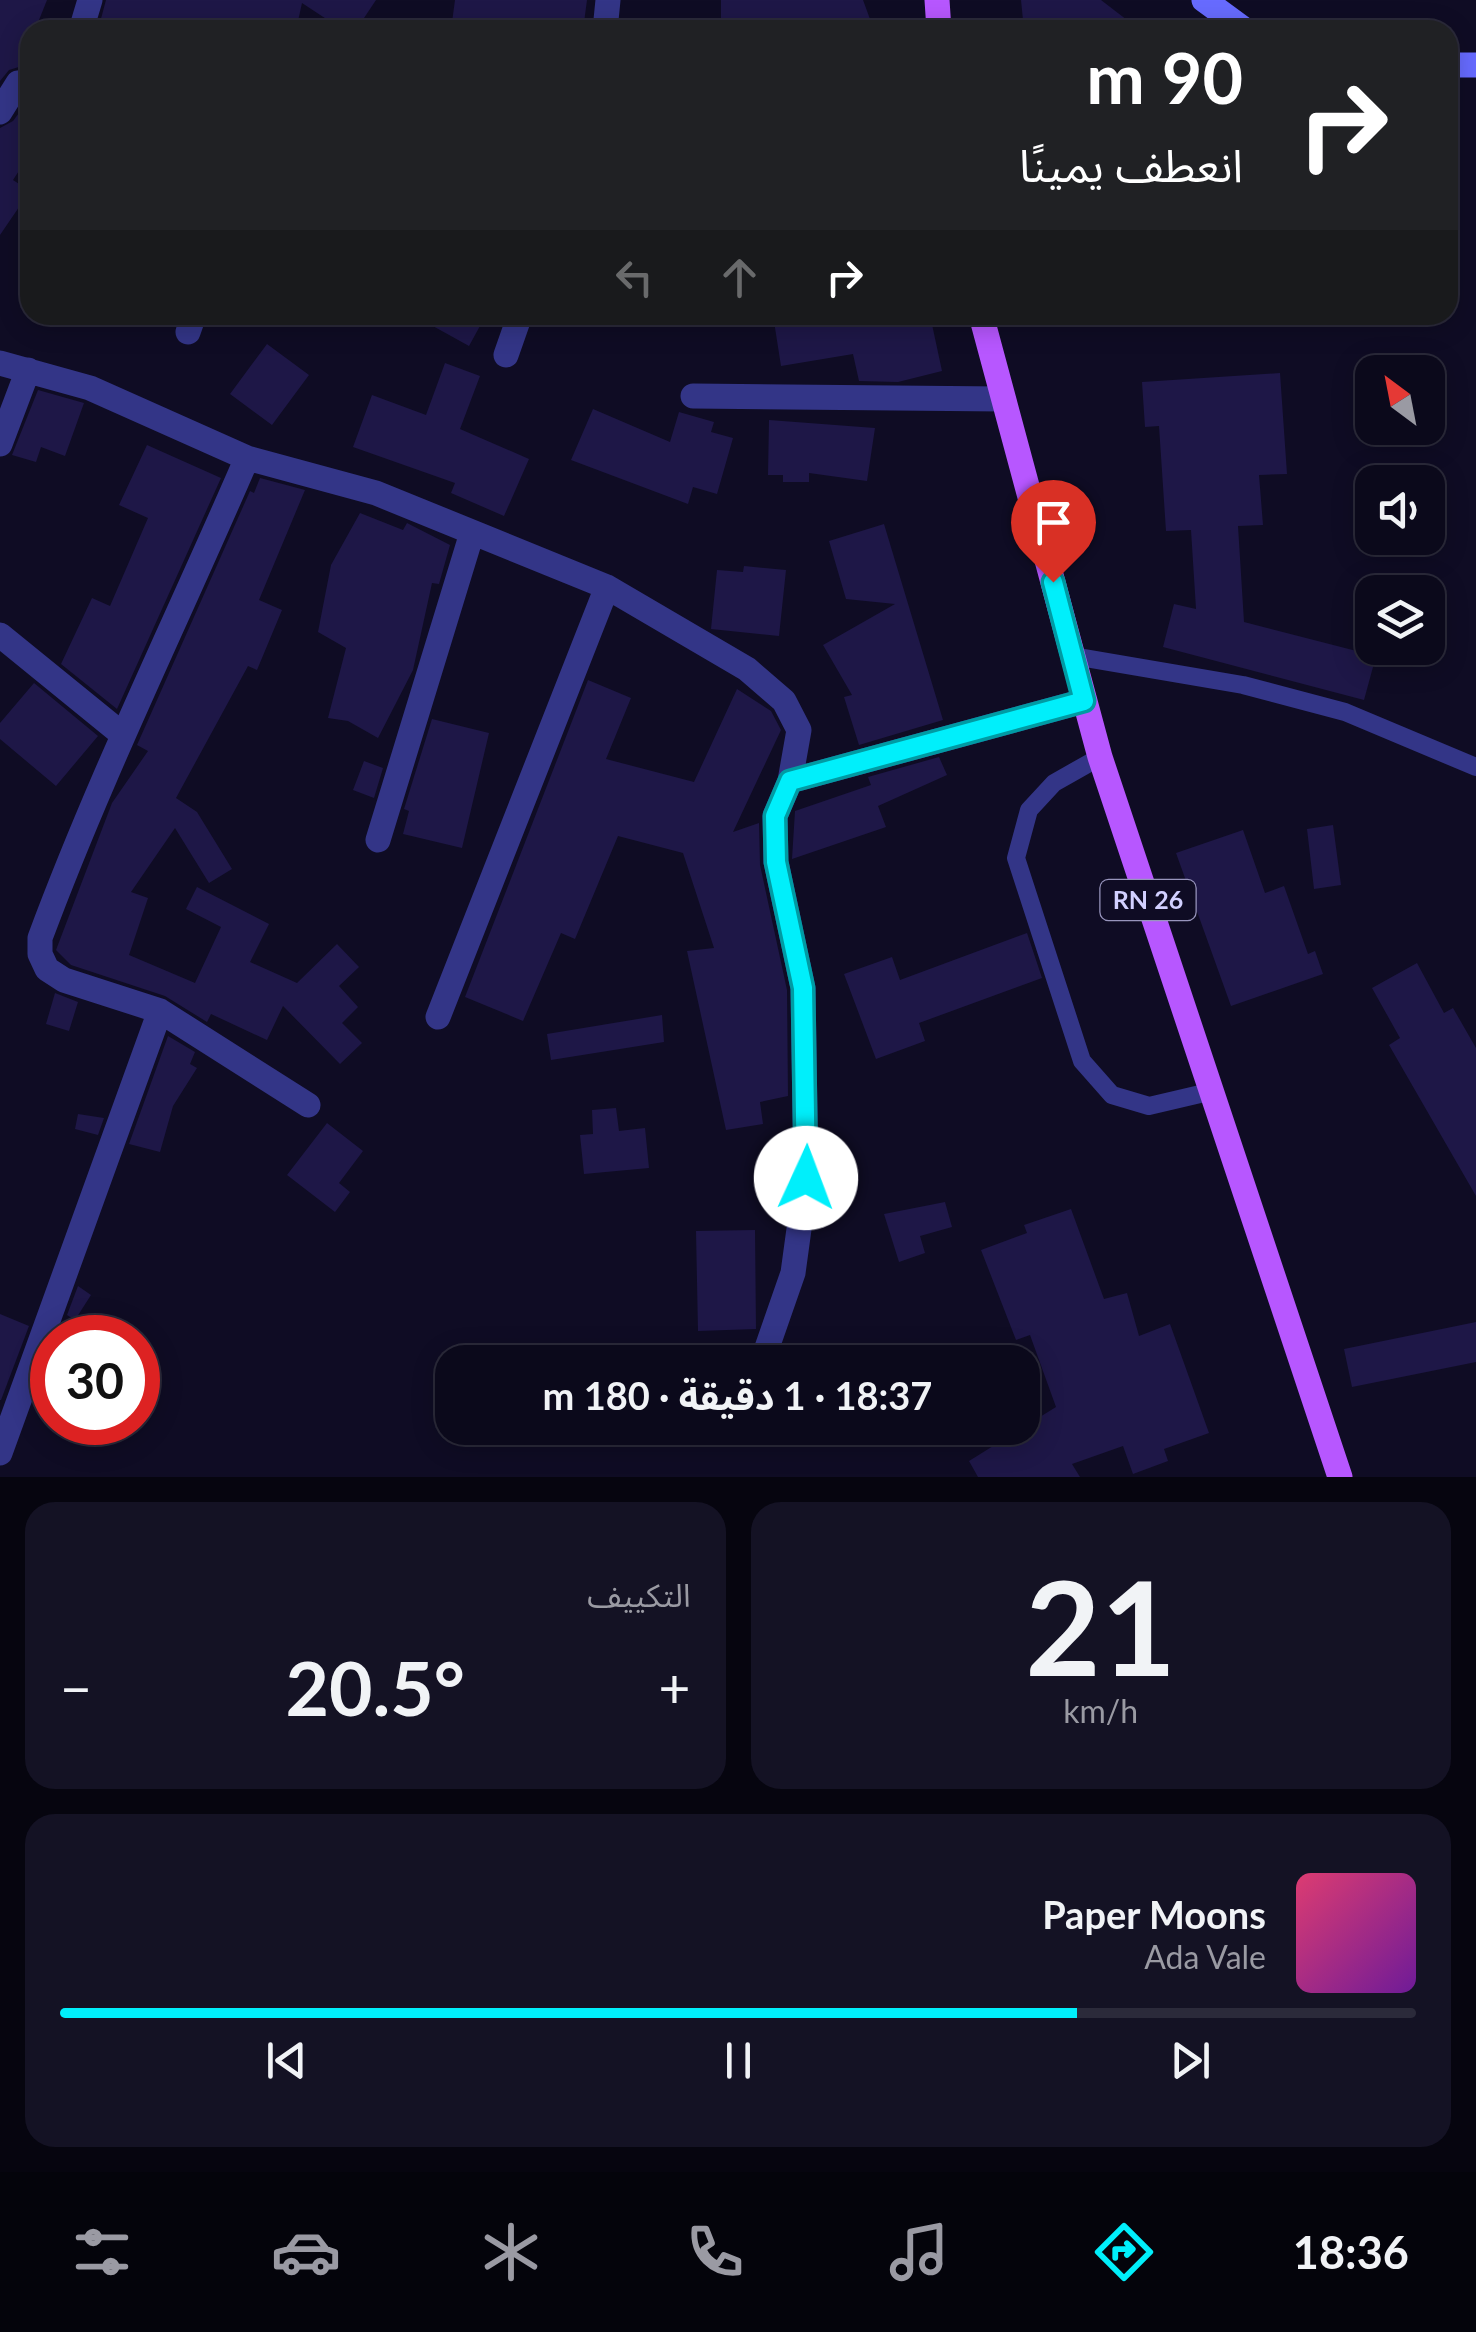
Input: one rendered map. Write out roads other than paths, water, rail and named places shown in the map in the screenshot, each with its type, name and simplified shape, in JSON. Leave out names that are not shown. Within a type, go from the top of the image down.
[{"type":"main road","name":"RN 26","points":[[984,325],[1100,757],[1340,1477]]},
{"type":"street","points":[[1204,0],[1231,20]]},
{"type":"street","points":[[0,112],[20,83]]},
{"type":"street","points":[[506,355],[516,325]]},
{"type":"street","points":[[0,363],[90,388],[247,458],[376,493],[606,587],[747,669],[784,701],[799,730],[790,781],[775,816],[776,862],[803,988],[806,1178],[793,1273],[768,1345]]},
{"type":"street","points":[[0,444],[28,370]]},
{"type":"street","points":[[694,396],[1002,399]]},
{"type":"street","points":[[247,458],[88,807],[40,938],[40,954],[48,969],[64,980],[160,1011],[308,1105]]},
{"type":"street","points":[[378,840],[472,533]]},
{"type":"street","points":[[438,1017],[606,587]]},
{"type":"street","points":[[0,635],[123,735]]},
{"type":"street","points":[[790,781],[1084,701]]},
{"type":"street","points":[[0,1453],[160,1011]]},
{"type":"lane","points":[[1073,656],[1243,685],[1345,712],[1476,767]]},
{"type":"lane","points":[[1100,757],[1054,783],[1030,810],[1016,858],[1082,1061],[1112,1095],[1149,1106],[1213,1091]]}]
